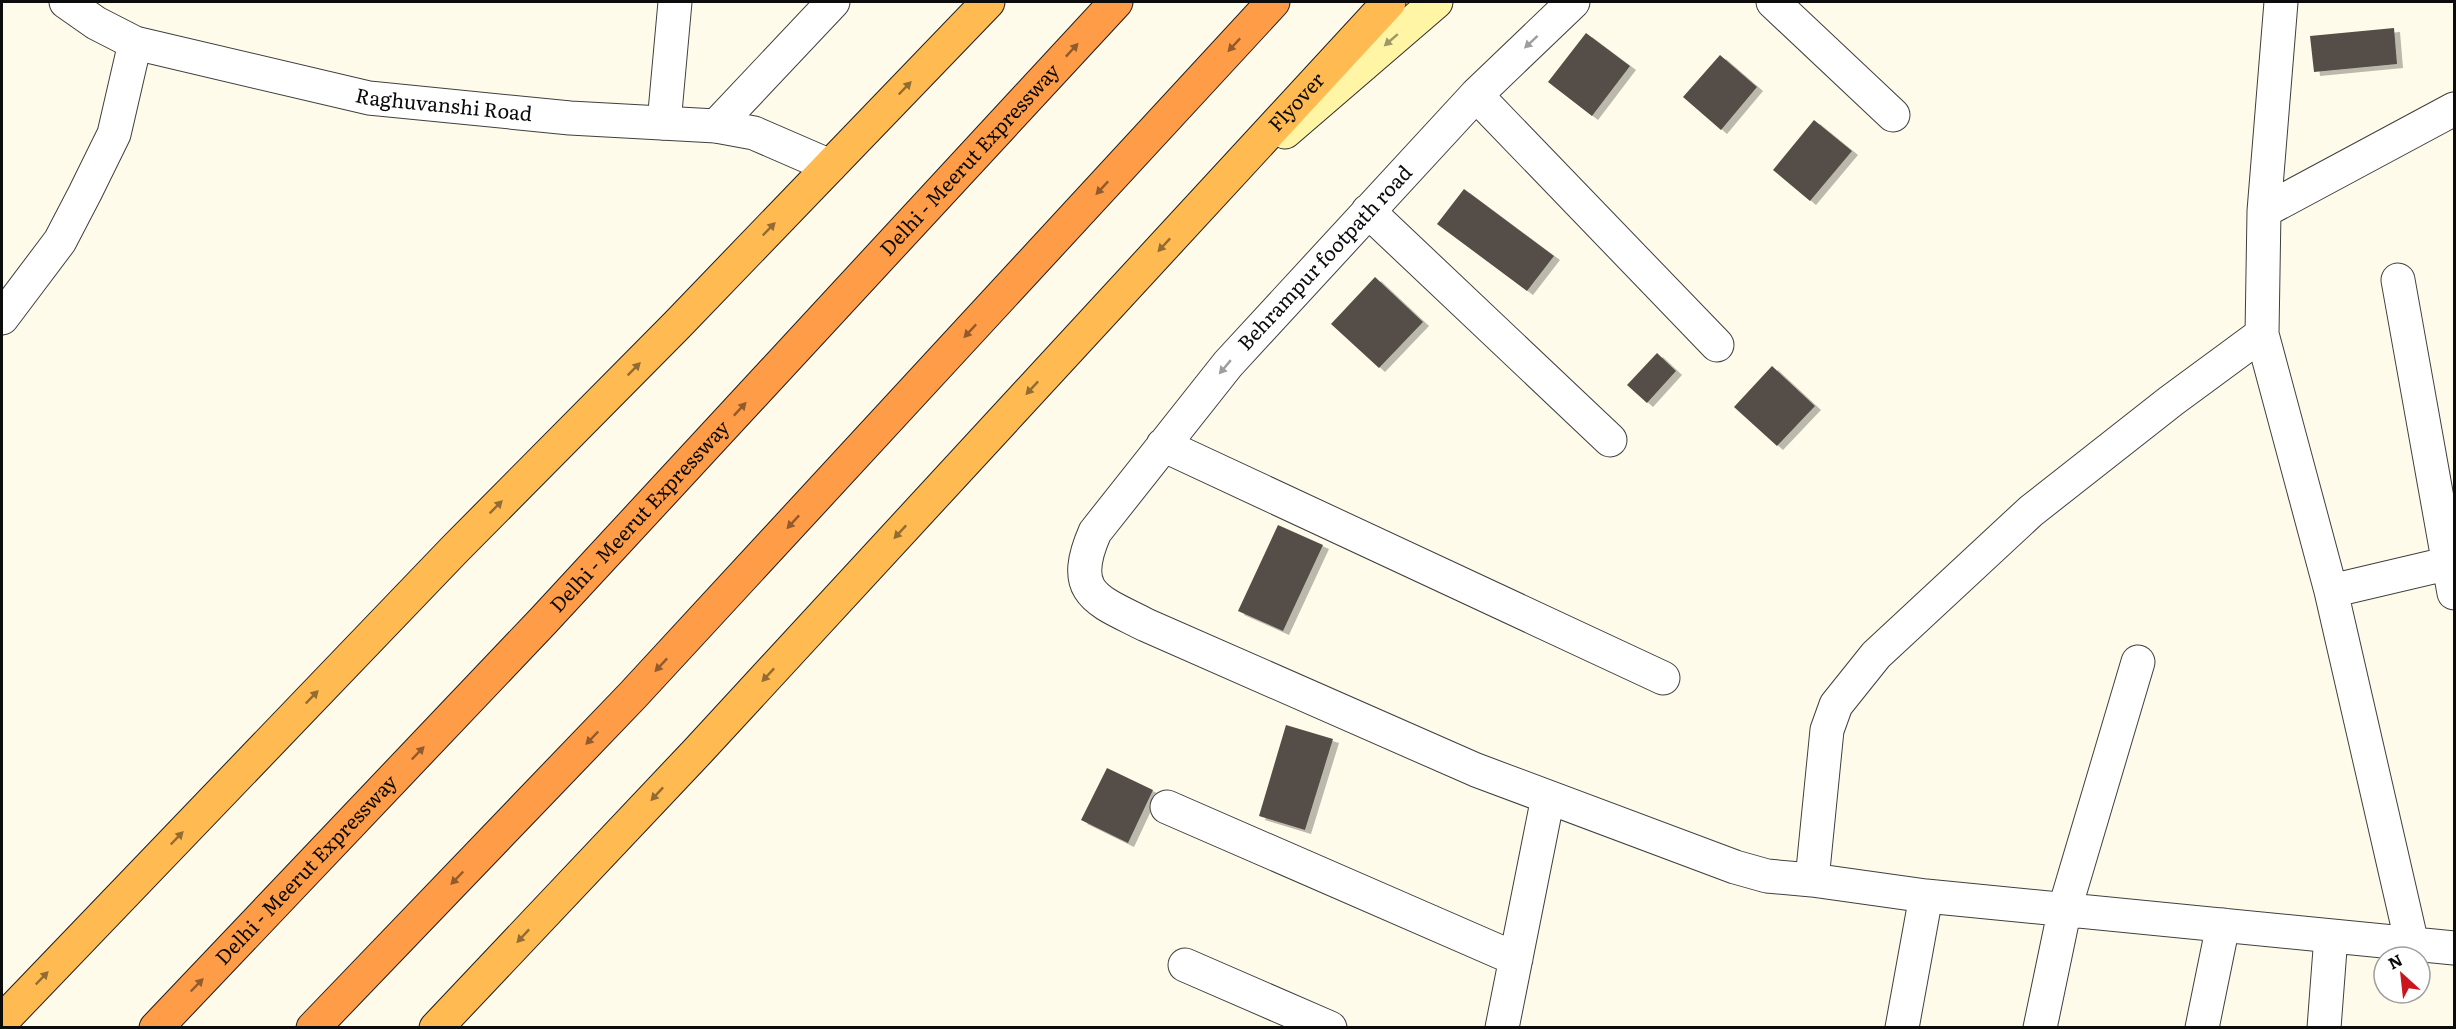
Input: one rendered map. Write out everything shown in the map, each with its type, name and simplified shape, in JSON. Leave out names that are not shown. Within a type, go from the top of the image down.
[{"type":"highway","points":[[2,1021],[455,549],[677,325],[988,2]]},
{"type":"highway","name":"Delhi - Meerut Expressway","points":[[156,1028],[543,621],[1116,2]]},
{"type":"highway","points":[[313,1028],[632,696],[1273,2]]},
{"type":"highway","name":"Flyover","points":[[436,1028],[697,752],[1389,2]]},
{"type":"main road","points":[[1204,202],[1436,2]]},
{"type":"street","name":"Raghuvanshi Road","points":[[66,2],[96,23],[135,43],[369,98],[570,118],[716,126],[754,133],[830,166]]},
{"type":"street","points":[[664,123],[675,2]]},
{"type":"street","points":[[716,126],[833,2]]},
{"type":"street","name":"Behrampur footpath road","points":[[1574,2],[1476,95],[1368,211],[1228,364],[1163,445],[1095,532],[1086,552],[1084,572],[1086,586],[1097,600],[1146,625],[1443,756],[1735,867],[1767,876],[1926,896],[2454,948]]},
{"type":"street","points":[[1773,2],[1893,115]]},
{"type":"street","points":[[2281,2],[2264,211],[2262,334],[2331,591],[2412,944]]},
{"type":"street","points":[[2,318],[60,241],[114,134],[135,43]]},
{"type":"street","points":[[1476,95],[1717,345]]},
{"type":"street","points":[[2264,211],[2454,109]]},
{"type":"street","points":[[1368,211],[1610,440]]},
{"type":"street","points":[[2331,591],[2452,573],[2398,280]]},
{"type":"street","points":[[1812,880],[1827,729],[1836,705],[1862,671],[1876,655],[2031,511],[2171,401],[2262,334]]},
{"type":"street","points":[[1163,445],[1664,678]]},
{"type":"street","points":[[2040,1028],[2065,908],[2138,662]]},
{"type":"street","points":[[1502,1028],[1548,797]]},
{"type":"street","points":[[1167,807],[1516,959]]},
{"type":"street","points":[[1902,1028],[1926,896]]},
{"type":"street","points":[[2202,1028],[2223,925]]},
{"type":"street","points":[[2324,1028],[2331,936]]},
{"type":"street","points":[[1185,965],[1330,1028]]},
{"type":"building","points":[[2394,28],[2397,64],[2314,72],[2310,36]]},
{"type":"building","points":[[1586,33],[1630,66],[1592,116],[1548,82]]},
{"type":"building","points":[[1720,55],[1757,87],[1721,130],[1683,97]]},
{"type":"building","points":[[1814,120],[1852,151],[1810,201],[1773,170]]},
{"type":"building","points":[[1464,189],[1554,256],[1527,291],[1437,224]]},
{"type":"building","points":[[1375,277],[1423,322],[1379,368],[1331,324]]},
{"type":"building","points":[[1657,353],[1676,371],[1647,403],[1627,385]]},
{"type":"building","points":[[1772,366],[1815,406],[1777,446],[1734,407]]},
{"type":"building","points":[[1278,525],[1323,545],[1283,631],[1238,611]]},
{"type":"building","points":[[1286,725],[1333,739],[1305,830],[1259,816]]},
{"type":"building","points":[[1107,768],[1153,790],[1128,843],[1081,820]]}]
